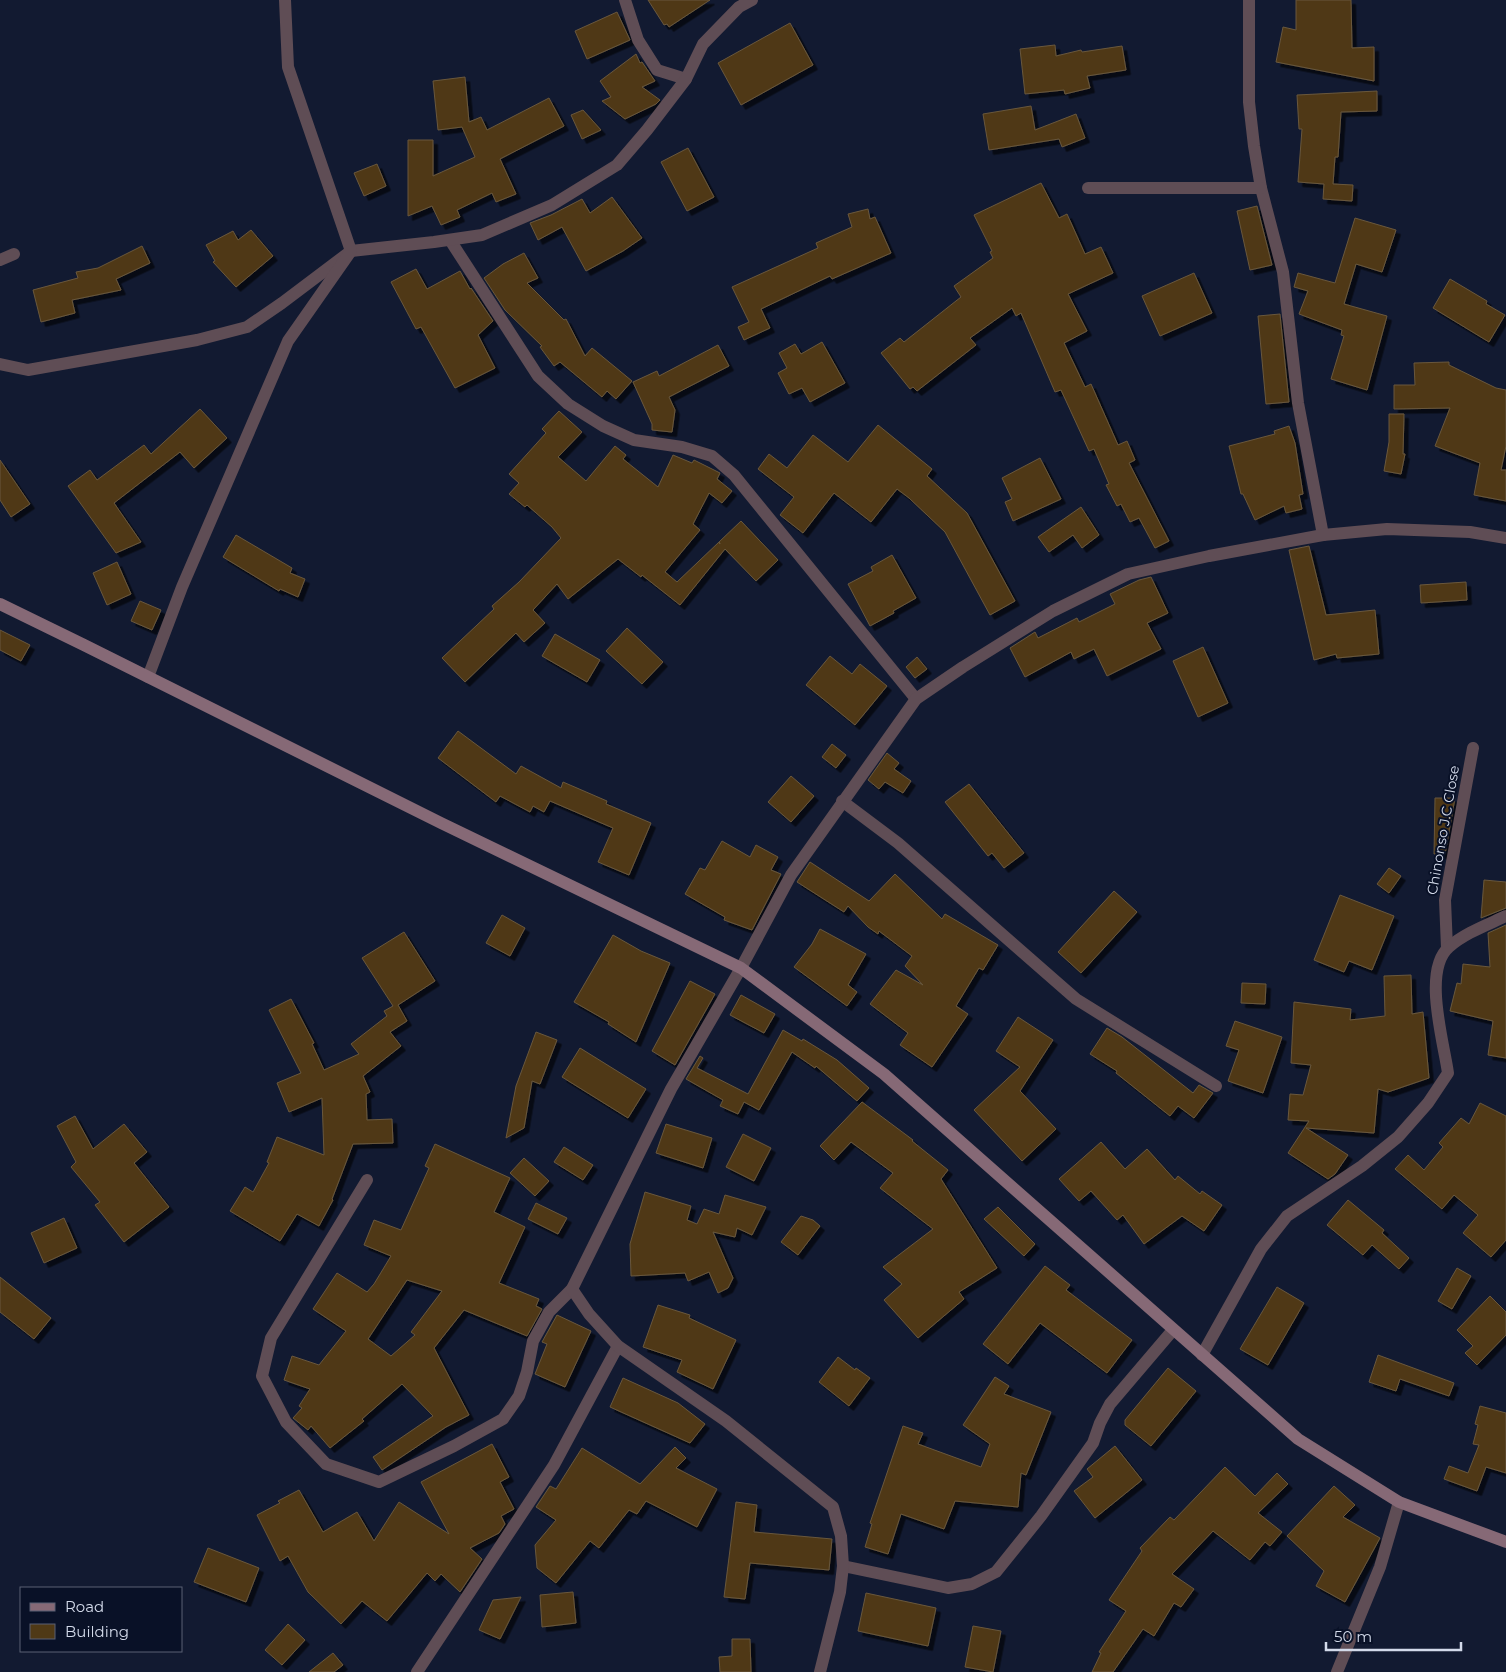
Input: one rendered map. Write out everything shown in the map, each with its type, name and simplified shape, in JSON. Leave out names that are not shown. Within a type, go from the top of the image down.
[{"type":"street","points":[[285,0],[288,66],[351,251]]},
{"type":"street","points":[[625,0],[638,40],[657,70],[686,79]]},
{"type":"street","points":[[0,364],[28,370],[197,340],[247,327],[351,251],[482,235],[552,205],[617,165],[648,130],[686,79],[703,44],[739,7],[752,0]]},
{"type":"street","points":[[1249,0],[1249,102],[1261,188],[1283,272],[1298,403],[1323,535]]},
{"type":"street","points":[[1088,188],[1261,188]]},
{"type":"street","points":[[450,240],[538,376],[568,404],[603,426],[634,440],[682,447],[712,456],[734,475],[916,699]]},
{"type":"street","points":[[148,677],[182,587],[288,341],[351,251]]},
{"type":"street","points":[[0,260],[14,254]]},
{"type":"street","points":[[367,1180],[271,1338],[262,1376],[286,1422],[326,1464],[379,1482],[454,1446],[503,1419],[519,1396],[527,1372],[533,1341],[548,1312],[572,1289],[671,1089],[741,968],[791,875],[916,699],[963,667],[1053,611],[1128,574],[1209,556],[1323,535],[1387,529],[1470,532],[1506,538]]},
{"type":"street","points":[[0,604],[441,823],[741,968],[884,1074],[1298,1439],[1399,1502],[1506,1542]]},
{"type":"street","name":"Chinonso J.C Close","points":[[1447,948],[1445,900],[1473,748]]},
{"type":"street","points":[[842,801],[898,843],[1076,999],[1216,1086]]},
{"type":"street","points":[[1202,1355],[1261,1249],[1287,1216],[1362,1166],[1398,1137],[1428,1103],[1448,1074],[1436,1012],[1436,969],[1447,948],[1468,934],[1506,916]]},
{"type":"street","points":[[572,1289],[589,1314],[618,1346],[726,1420],[833,1507],[841,1536],[843,1566],[840,1592],[820,1672]]},
{"type":"street","points":[[843,1566],[948,1588],[972,1584],[996,1572],[1041,1516],[1094,1444],[1100,1423],[1110,1404],[1173,1330]]},
{"type":"street","points":[[417,1672],[554,1465],[618,1346]]},
{"type":"street","points":[[1337,1672],[1380,1567],[1399,1502]]},
{"type":"building","points":[[648,0],[710,0],[669,27],[667,24],[664,25]]},
{"type":"building","points":[[1296,0],[1351,0],[1352,48],[1374,47],[1374,81],[1276,62],[1283,27],[1296,30]]},
{"type":"building","points":[[617,12],[630,40],[587,59],[575,31]]},
{"type":"building","points":[[790,23],[813,65],[741,105],[718,63]]},
{"type":"building","points":[[1055,45],[1056,56],[1081,50],[1082,52],[1122,46],[1126,70],[1087,76],[1090,88],[1065,94],[1064,90],[1025,94],[1020,49]]},
{"type":"building","points":[[636,54],[640,63],[642,62],[655,81],[642,87],[660,100],[656,104],[625,119],[602,101],[611,97],[600,81]]},
{"type":"building","points":[[465,77],[469,122],[481,117],[487,130],[549,98],[564,126],[500,159],[516,194],[496,202],[492,193],[457,210],[460,217],[441,225],[432,206],[408,216],[408,140],[433,140],[433,176],[475,157],[462,127],[438,130],[433,81]]},
{"type":"building","points":[[1377,91],[1377,111],[1341,112],[1338,157],[1335,157],[1333,184],[1353,185],[1352,201],[1323,199],[1324,184],[1298,182],[1302,129],[1299,129],[1297,95]]},
{"type":"building","points":[[1031,106],[1035,130],[1076,114],[1085,138],[1062,147],[1059,139],[989,150],[983,114]]},
{"type":"building","points":[[583,110],[601,130],[582,139],[571,115]]},
{"type":"building","points":[[688,148],[714,197],[687,211],[661,162]]},
{"type":"building","points":[[377,164],[386,186],[364,196],[354,173]]},
{"type":"building","points":[[1041,183],[1059,218],[1067,214],[1085,254],[1101,247],[1113,273],[1068,294],[1087,331],[1064,343],[1085,387],[1091,384],[1118,445],[1127,441],[1135,460],[1129,463],[1169,541],[1155,548],[1139,518],[1130,522],[1121,504],[1117,506],[1106,485],[1109,484],[1094,449],[1089,451],[1061,390],[1055,392],[1021,313],[1016,316],[1012,308],[970,338],[976,345],[917,391],[913,387],[910,389],[881,353],[900,338],[904,342],[961,297],[954,286],[993,258],[990,252],[992,251],[974,215]]},
{"type":"building","points":[[612,197],[642,238],[623,251],[586,271],[562,227],[538,240],[530,223],[551,215],[582,199],[590,213]]},
{"type":"building","points":[[1257,206],[1272,265],[1250,270],[1237,211]]},
{"type":"building","points":[[868,209],[870,219],[875,217],[891,253],[832,279],[830,276],[761,309],[770,328],[744,340],[738,327],[749,322],[732,287],[818,248],[816,243],[852,227],[848,214]]},
{"type":"building","points":[[1355,218],[1396,230],[1382,272],[1356,264],[1344,304],[1387,316],[1367,390],[1331,379],[1344,336],[1341,335],[1342,330],[1299,314],[1308,291],[1294,287],[1298,273],[1335,283]]},
{"type":"building","points":[[251,230],[273,256],[236,287],[213,262],[215,261],[206,245],[233,231],[238,240]]},
{"type":"building","points":[[142,246],[150,263],[116,279],[121,290],[72,300],[75,313],[41,322],[33,290],[78,278],[76,272],[98,268]]},
{"type":"building","points":[[524,253],[538,278],[527,283],[564,320],[566,319],[585,356],[592,348],[632,381],[616,399],[607,391],[602,397],[560,362],[554,366],[540,347],[542,346],[505,310],[484,278],[503,264]]},
{"type":"building","points":[[416,269],[427,289],[460,271],[470,289],[493,321],[478,335],[495,368],[455,388],[421,327],[416,329],[391,282]]},
{"type":"building","points":[[1194,273],[1212,313],[1160,336],[1142,296]]},
{"type":"building","points":[[1450,279],[1487,301],[1486,304],[1505,315],[1489,342],[1433,308]]},
{"type":"building","points":[[1280,314],[1289,402],[1266,404],[1258,316]]},
{"type":"building","points":[[822,342],[845,383],[810,402],[802,388],[789,394],[778,373],[787,368],[779,353],[795,344],[801,354]]},
{"type":"building","points":[[718,345],[729,366],[669,397],[675,410],[672,432],[652,430],[652,424],[633,382],[657,371],[659,376]]},
{"type":"building","points":[[1449,362],[1449,365],[1496,388],[1506,390],[1506,446],[1501,470],[1506,470],[1506,501],[1474,495],[1480,463],[1435,446],[1450,408],[1394,409],[1394,385],[1415,385],[1414,363]]},
{"type":"building","points":[[200,409],[227,438],[194,468],[180,452],[114,503],[141,542],[116,553],[68,486],[90,470],[97,480],[144,445],[151,454]]},
{"type":"building","points":[[559,411],[582,432],[558,457],[586,481],[615,446],[626,455],[623,459],[658,487],[673,455],[692,463],[694,460],[720,473],[717,479],[732,491],[722,503],[709,493],[693,524],[700,530],[665,572],[677,582],[741,521],[778,560],[756,581],[725,549],[680,605],[618,559],[568,599],[557,584],[533,610],[545,623],[524,642],[516,633],[465,682],[442,658],[494,609],[492,606],[519,582],[561,538],[552,527],[527,505],[525,507],[509,494],[519,483],[509,474],[546,433],[542,429]]},
{"type":"building","points":[[1389,414],[1404,414],[1403,454],[1405,454],[1401,474],[1384,471],[1389,442]]},
{"type":"building","points":[[878,425],[932,469],[927,476],[967,513],[1015,601],[990,615],[945,532],[897,489],[871,522],[834,493],[803,533],[780,515],[794,497],[758,469],[769,454],[787,468],[813,435],[848,462]]},
{"type":"building","points":[[1289,426],[1295,443],[1303,494],[1299,495],[1302,509],[1286,513],[1284,506],[1255,520],[1243,494],[1241,494],[1229,446],[1275,434],[1274,431]]},
{"type":"building","points":[[1040,458],[1061,499],[1013,521],[1005,502],[1012,499],[1002,478]]},
{"type":"building","points":[[0,460],[30,504],[11,517],[0,500]]},
{"type":"building","points":[[1081,507],[1099,535],[1082,548],[1073,535],[1049,552],[1038,537]]},
{"type":"building","points":[[236,535],[292,568],[290,573],[305,579],[298,597],[280,589],[279,591],[223,557]]},
{"type":"building","points":[[1309,546],[1326,615],[1375,610],[1379,654],[1337,658],[1336,654],[1314,660],[1289,550]]},
{"type":"building","points":[[892,555],[916,598],[870,626],[848,584],[873,571],[871,567]]},
{"type":"building","points":[[117,562],[131,594],[107,605],[93,573]]},
{"type":"building","points":[[1151,577],[1168,613],[1147,623],[1161,649],[1107,676],[1094,649],[1074,659],[1071,652],[1025,677],[1010,648],[1035,632],[1038,638],[1077,618],[1079,622],[1115,604],[1110,594],[1139,580]]},
{"type":"building","points":[[1466,582],[1467,600],[1421,603],[1420,585]]},
{"type":"building","points":[[140,601],[161,610],[152,630],[131,621]]},
{"type":"building","points":[[627,628],[663,662],[642,684],[606,651]]},
{"type":"building","points":[[0,630],[30,645],[21,661],[0,650]]},
{"type":"building","points":[[555,634],[600,660],[587,682],[542,656]]},
{"type":"building","points":[[1203,647],[1228,703],[1198,717],[1173,661]]},
{"type":"building","points":[[830,656],[852,674],[860,664],[887,686],[855,725],[806,685]]},
{"type":"building","points":[[917,657],[927,669],[915,678],[906,667]]},
{"type":"building","points":[[458,731],[516,774],[521,766],[561,788],[563,782],[607,801],[606,804],[651,823],[629,875],[598,862],[613,828],[550,801],[544,812],[533,806],[530,812],[500,796],[496,802],[438,758]]},
{"type":"building","points":[[832,744],[846,755],[836,768],[822,757]]},
{"type":"building","points":[[887,753],[899,763],[894,769],[911,781],[903,793],[885,782],[879,789],[868,780]]},
{"type":"building","points":[[791,776],[814,796],[791,822],[768,802]]},
{"type":"building","points":[[969,784],[1024,853],[1004,868],[992,853],[988,856],[945,802]]},
{"type":"building","points":[[1435,798],[1455,798],[1445,854],[1434,854]]},
{"type":"building","points":[[722,841],[750,857],[756,845],[778,857],[771,870],[781,874],[752,930],[724,920],[725,917],[685,894],[700,868],[705,870]]},
{"type":"building","points":[[810,862],[869,901],[895,874],[942,919],[945,914],[998,945],[983,970],[979,968],[956,1006],[968,1014],[932,1067],[900,1045],[908,1033],[870,1004],[896,970],[923,985],[905,966],[912,956],[879,931],[878,934],[868,927],[848,906],[844,912],[797,882]]},
{"type":"building","points":[[1389,868],[1401,876],[1389,893],[1377,884]]},
{"type":"building","points":[[1484,880],[1506,882],[1506,908],[1481,918]]},
{"type":"building","points":[[1114,891],[1137,912],[1081,973],[1058,952]]},
{"type":"building","points":[[1340,895],[1394,916],[1372,970],[1349,961],[1344,972],[1314,960]]},
{"type":"building","points":[[502,915],[525,928],[510,956],[486,943]]},
{"type":"building","points":[[1506,925],[1506,1058],[1488,1055],[1493,1021],[1450,1011],[1457,983],[1461,984],[1463,964],[1490,967],[1488,933]]},
{"type":"building","points":[[820,929],[866,954],[848,985],[857,992],[847,1006],[794,967],[812,944]]},
{"type":"building","points":[[404,932],[435,981],[398,1005],[407,1021],[390,1032],[401,1046],[363,1076],[370,1092],[366,1094],[367,1120],[392,1119],[393,1143],[353,1144],[333,1200],[319,1226],[297,1214],[280,1241],[230,1211],[245,1187],[253,1192],[269,1163],[267,1162],[277,1137],[324,1155],[322,1098],[289,1112],[277,1083],[301,1073],[269,1010],[291,999],[314,1043],[312,1044],[324,1070],[359,1054],[351,1044],[387,1016],[384,1011],[393,1006],[362,958]]},
{"type":"building","points":[[613,935],[641,951],[670,963],[636,1042],[608,1024],[609,1022],[574,1002]]},
{"type":"building","points":[[1411,975],[1412,1014],[1423,1012],[1429,1078],[1388,1092],[1378,1089],[1374,1133],[1306,1128],[1348,1155],[1335,1174],[1328,1179],[1288,1153],[1309,1121],[1288,1120],[1290,1094],[1303,1095],[1311,1065],[1291,1063],[1294,1002],[1351,1009],[1350,1020],[1385,1016],[1384,976]]},
{"type":"building","points":[[690,981],[715,994],[675,1065],[652,1051]]},
{"type":"building","points":[[1242,983],[1266,984],[1265,1004],[1241,1003]]},
{"type":"building","points":[[741,995],[775,1014],[764,1033],[730,1015]]},
{"type":"building","points":[[1018,1017],[1053,1040],[1020,1091],[1056,1129],[1022,1161],[974,1110],[1020,1067],[996,1051]]},
{"type":"building","points":[[1235,1021],[1282,1037],[1263,1093],[1228,1081],[1239,1050],[1226,1046]]},
{"type":"building","points":[[1107,1028],[1122,1037],[1193,1093],[1199,1085],[1213,1093],[1194,1118],[1178,1106],[1170,1116],[1116,1073],[1117,1071],[1090,1054]]},
{"type":"building","points":[[783,1030],[802,1041],[803,1039],[837,1060],[869,1088],[857,1101],[816,1066],[815,1068],[792,1052],[759,1110],[744,1102],[738,1114],[720,1106],[723,1100],[686,1079],[700,1056],[703,1058],[697,1068],[748,1094]]},
{"type":"building","points":[[536,1032],[557,1040],[540,1084],[532,1081],[524,1128],[506,1138],[516,1086]]},
{"type":"building","points":[[580,1048],[646,1089],[628,1118],[562,1077]]},
{"type":"building","points":[[862,1102],[913,1140],[948,1170],[941,1179],[997,1268],[959,1292],[964,1299],[918,1338],[884,1300],[902,1284],[883,1267],[933,1229],[880,1188],[893,1173],[851,1142],[834,1160],[820,1146]]},
{"type":"building","points":[[1480,1103],[1506,1116],[1506,1240],[1491,1257],[1463,1233],[1478,1215],[1454,1195],[1442,1209],[1395,1169],[1408,1155],[1424,1170],[1443,1147],[1439,1143],[1461,1118],[1469,1124]]},
{"type":"building","points":[[75,1116],[93,1149],[124,1124],[147,1152],[134,1163],[169,1207],[124,1242],[95,1205],[100,1202],[71,1167],[76,1162],[57,1126]]},
{"type":"building","points":[[666,1124],[712,1138],[703,1168],[656,1153]]},
{"type":"building","points":[[743,1134],[771,1148],[754,1181],[726,1167]]},
{"type":"building","points":[[1101,1142],[1125,1169],[1147,1149],[1175,1180],[1178,1176],[1200,1194],[1202,1191],[1222,1205],[1204,1231],[1182,1216],[1144,1244],[1123,1215],[1117,1220],[1091,1191],[1079,1201],[1059,1179]]},
{"type":"building","points":[[435,1144],[510,1178],[494,1212],[525,1227],[499,1283],[539,1299],[536,1306],[542,1309],[527,1336],[464,1310],[434,1348],[469,1415],[446,1427],[382,1470],[373,1457],[433,1416],[402,1384],[362,1419],[364,1421],[330,1448],[311,1426],[308,1430],[293,1418],[302,1408],[299,1406],[310,1389],[284,1380],[292,1356],[319,1365],[346,1331],[313,1309],[337,1273],[367,1292],[374,1284],[391,1256],[364,1245],[374,1220],[401,1230],[429,1168],[425,1166]],"holes":[[[407,1280],[442,1291],[411,1332],[415,1335],[391,1356],[368,1339]]]},
{"type":"building","points":[[564,1147],[593,1165],[583,1180],[554,1162]]},
{"type":"building","points":[[524,1158],[549,1181],[535,1196],[510,1173]]},
{"type":"building","points":[[645,1192],[691,1206],[687,1220],[697,1224],[704,1209],[719,1214],[725,1195],[766,1207],[752,1235],[737,1228],[735,1237],[713,1232],[733,1278],[728,1288],[718,1293],[709,1272],[688,1281],[685,1273],[631,1276],[630,1244]]},
{"type":"building","points":[[1348,1200],[1384,1230],[1382,1233],[1409,1258],[1399,1269],[1372,1245],[1363,1255],[1327,1225]]},
{"type":"building","points":[[536,1203],[567,1218],[558,1234],[528,1219]]},
{"type":"building","points":[[998,1207],[1035,1244],[1024,1256],[984,1219]]},
{"type":"building","points":[[801,1216],[813,1220],[820,1226],[798,1255],[781,1242]]},
{"type":"building","points":[[64,1218],[77,1248],[44,1263],[31,1233]]},
{"type":"building","points":[[1045,1266],[1070,1285],[1066,1290],[1132,1340],[1107,1373],[1040,1323],[1008,1364],[983,1344]]},
{"type":"building","points":[[1457,1268],[1471,1276],[1452,1309],[1438,1301]]},
{"type":"building","points":[[0,1277],[51,1318],[34,1339],[0,1312]]},
{"type":"building","points":[[1277,1287],[1304,1303],[1268,1365],[1240,1349]]},
{"type":"building","points":[[1490,1296],[1506,1312],[1506,1335],[1477,1365],[1465,1353],[1473,1346],[1457,1330]]},
{"type":"building","points":[[658,1305],[690,1315],[689,1318],[736,1340],[713,1389],[677,1372],[682,1360],[643,1347]]},
{"type":"building","points":[[557,1315],[591,1331],[565,1387],[535,1374],[547,1344],[542,1342]]},
{"type":"building","points":[[1378,1355],[1454,1383],[1449,1396],[1400,1379],[1396,1391],[1369,1382]]},
{"type":"building","points":[[838,1357],[855,1370],[856,1368],[870,1378],[849,1406],[819,1382]]},
{"type":"building","points":[[1168,1368],[1196,1391],[1151,1446],[1125,1425],[1125,1420]]},
{"type":"building","points":[[995,1377],[1009,1386],[1004,1394],[1051,1412],[1026,1475],[1021,1473],[1018,1507],[955,1501],[944,1529],[901,1514],[888,1554],[865,1547],[872,1524],[870,1523],[903,1426],[923,1433],[918,1444],[981,1467],[990,1444],[963,1425]]},
{"type":"building","points":[[623,1378],[678,1403],[705,1424],[690,1443],[610,1407]]},
{"type":"building","points":[[1480,1406],[1506,1413],[1506,1473],[1486,1467],[1477,1491],[1444,1479],[1449,1466],[1468,1473],[1479,1445],[1473,1444],[1478,1425],[1475,1424]]},
{"type":"building","points":[[492,1444],[509,1477],[500,1482],[514,1509],[501,1516],[505,1524],[499,1533],[470,1548],[482,1559],[460,1592],[441,1574],[435,1581],[427,1573],[387,1621],[362,1601],[341,1624],[308,1592],[288,1556],[280,1561],[257,1515],[299,1490],[323,1532],[357,1512],[374,1541],[399,1502],[449,1534],[421,1482]]},
{"type":"building","points":[[1115,1446],[1142,1480],[1095,1518],[1074,1491],[1093,1477],[1087,1469]]},
{"type":"building","points":[[675,1447],[686,1458],[676,1468],[717,1489],[697,1527],[646,1501],[637,1514],[629,1510],[599,1548],[590,1541],[556,1583],[537,1568],[535,1545],[556,1520],[536,1507],[550,1486],[556,1489],[582,1448],[640,1484]]},
{"type":"building","points":[[1225,1467],[1255,1496],[1277,1473],[1288,1484],[1258,1513],[1282,1532],[1270,1546],[1265,1542],[1250,1560],[1213,1531],[1172,1574],[1194,1589],[1181,1607],[1174,1603],[1154,1636],[1143,1629],[1113,1672],[1092,1672],[1101,1653],[1099,1652],[1126,1611],[1109,1600],[1142,1551],[1140,1548],[1170,1517],[1174,1520]]},
{"type":"building","points":[[1334,1486],[1355,1505],[1343,1517],[1380,1538],[1345,1602],[1316,1586],[1324,1571],[1287,1536]]},
{"type":"building","points":[[736,1502],[757,1505],[754,1532],[832,1539],[829,1570],[750,1563],[745,1599],[724,1597]]},
{"type":"building","points":[[208,1548],[259,1568],[246,1602],[194,1582]]},
{"type":"building","points":[[573,1592],[576,1623],[542,1627],[540,1595]]},
{"type":"building","points":[[866,1593],[936,1608],[928,1646],[858,1631]]},
{"type":"building","points":[[521,1597],[500,1639],[479,1630],[493,1600]]},
{"type":"building","points":[[288,1624],[305,1640],[282,1665],[265,1650]]},
{"type":"building","points":[[973,1626],[1001,1631],[993,1672],[965,1667]]},
{"type":"building","points":[[732,1639],[750,1639],[751,1672],[720,1672],[719,1657],[732,1656]]},
{"type":"building","points":[[333,1653],[343,1665],[334,1672],[309,1672]]}]
